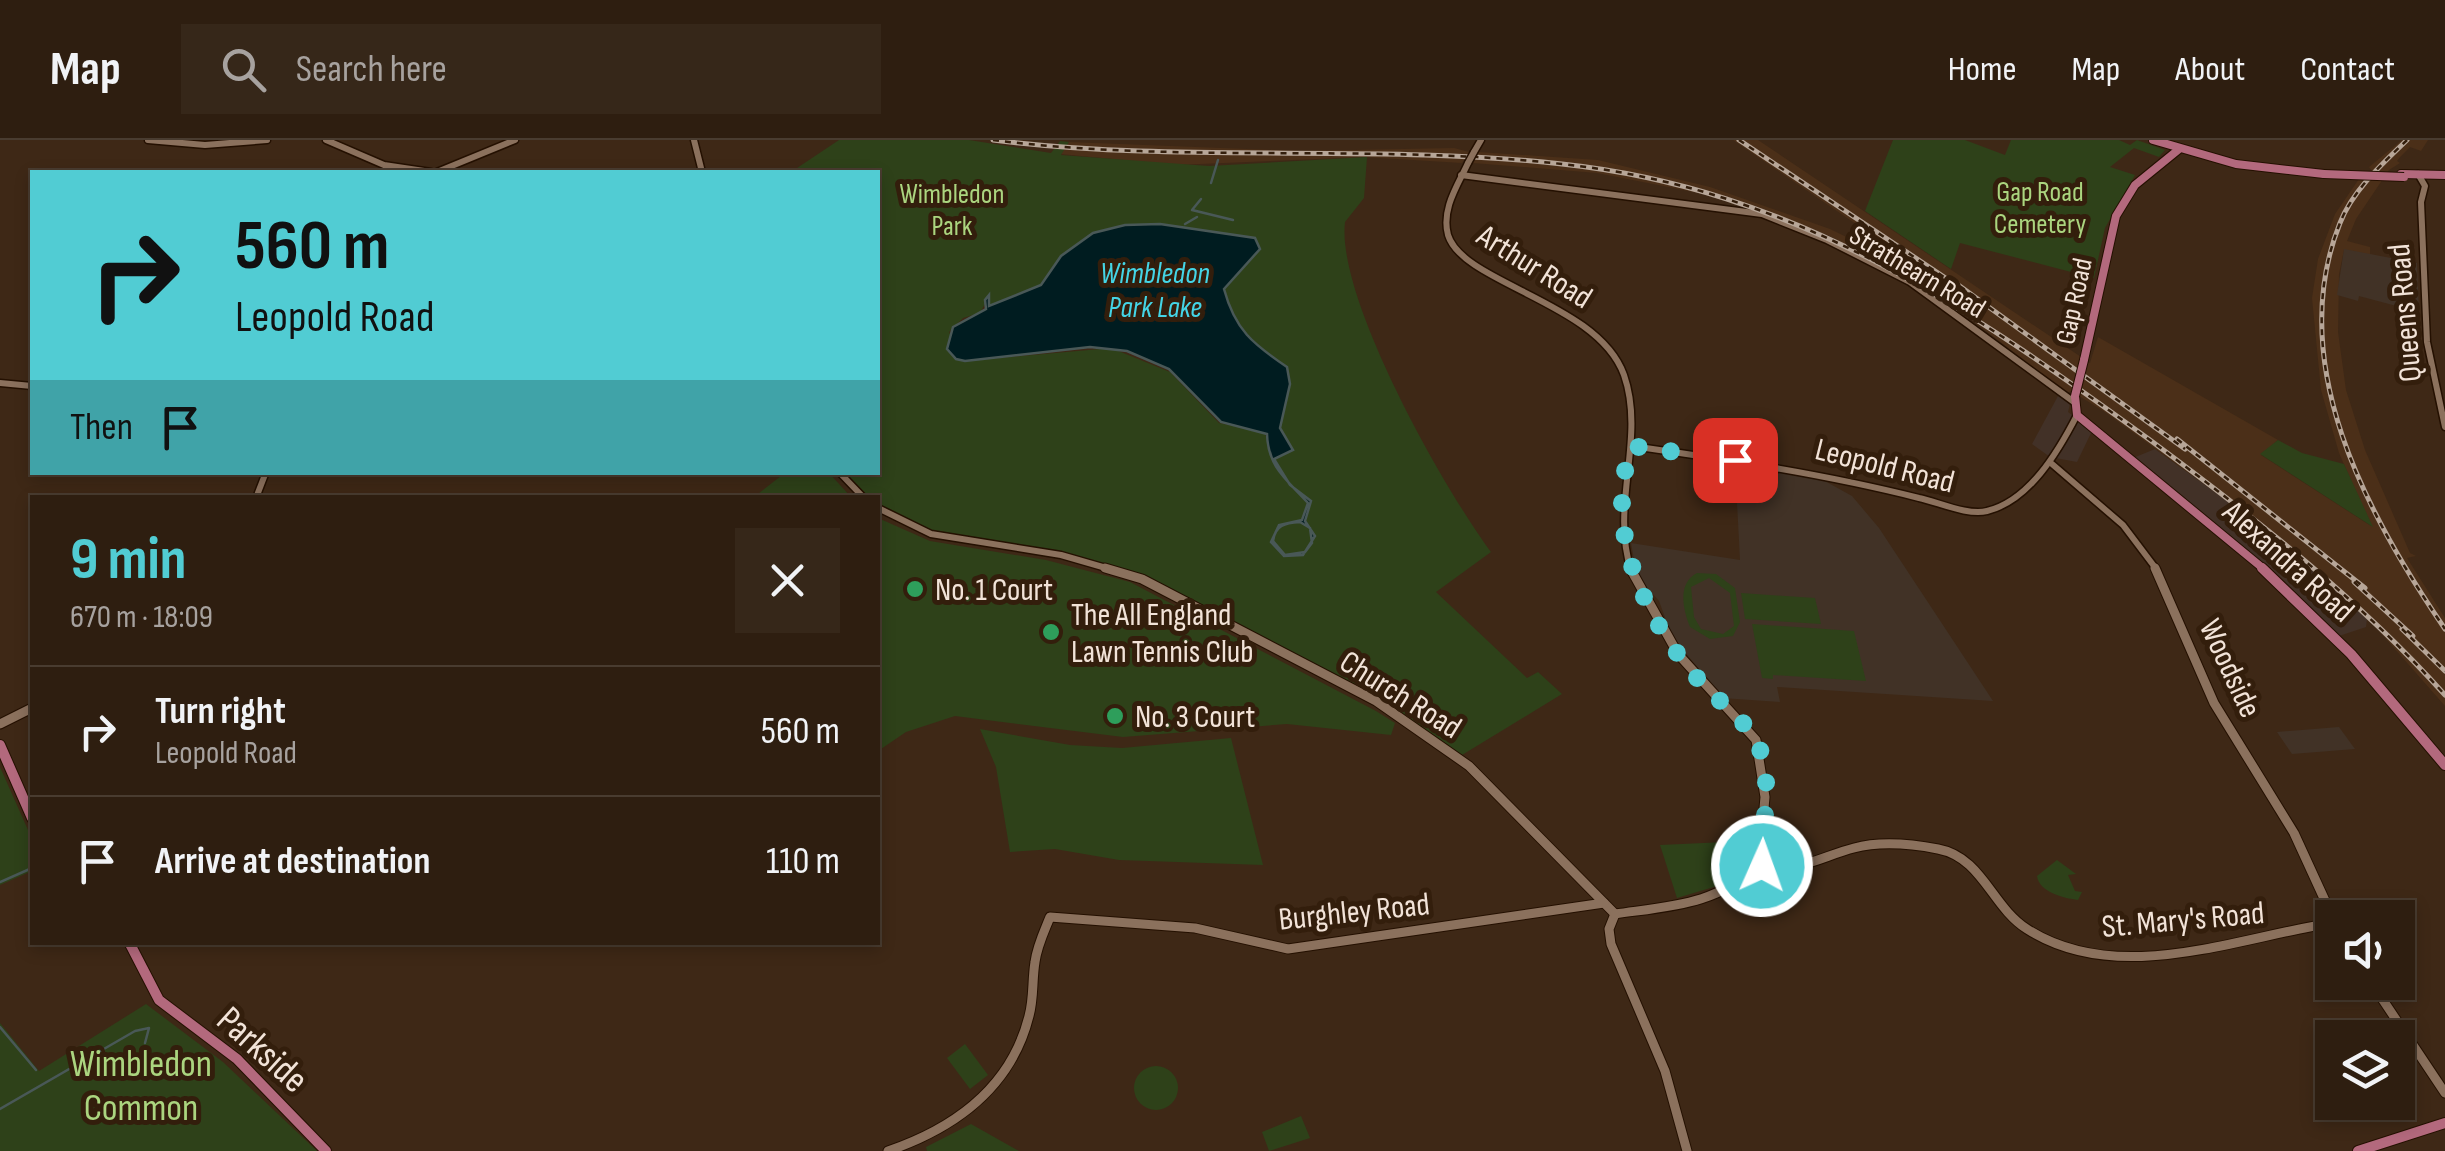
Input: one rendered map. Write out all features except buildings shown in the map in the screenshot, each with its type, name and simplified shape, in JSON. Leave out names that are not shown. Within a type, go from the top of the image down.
[{"type":"main road","points":[[2150,140],[2236,164],[2324,173],[2442,175]]},
{"type":"main road","name":"Gap Road","points":[[2077,415],[2075,399],[2116,216],[2135,185],[2173,146]]},
{"type":"main road","name":"Alexandra Road","points":[[2077,415],[2266,570],[2336,634],[2384,686],[2445,765]]},
{"type":"main road","points":[[0,745],[30,813]]},
{"type":"main road","name":"Parkside","points":[[131,945],[160,1000],[237,1059],[326,1151]]},
{"type":"main road","points":[[2358,1151],[2445,1122]]},
{"type":"street","points":[[148,140],[205,145],[267,140]]},
{"type":"street","points":[[326,140],[384,165],[420,170]]},
{"type":"street","points":[[439,170],[515,140]]},
{"type":"street","points":[[694,140],[702,170]]},
{"type":"street","name":"Arthur Road","points":[[1480,140],[1447,208],[1451,240],[1480,266],[1566,312],[1606,346],[1622,372],[1633,402],[1632,446],[1623,494],[1629,567],[1678,654],[1756,740],[1765,797],[1759,864]]},
{"type":"street","name":"Strathearn Road","points":[[1462,174],[1762,214],[1890,271],[1964,318],[2075,399]]},
{"type":"street","name":"Queens Road","points":[[2412,176],[2425,188],[2422,194],[2427,342],[2445,426]]},
{"type":"street","points":[[0,383],[30,386]]},
{"type":"street","name":"Leopold Road","points":[[1632,446],[1812,471],[1982,513],[2012,502],[2034,475],[2052,464],[2077,415]]},
{"type":"street","name":"Woodside","points":[[2052,464],[2123,525],[2163,579],[2214,702],[2294,834],[2323,900]]},
{"type":"street","points":[[843,475],[861,495]]},
{"type":"street","name":"Church Road","points":[[880,509],[931,534],[1060,555],[1137,577],[1376,701],[1468,766],[1558,852],[1615,914]]},
{"type":"street","points":[[0,724],[30,709]]},
{"type":"street","name":"St. Mary's Road","points":[[1759,864],[1778,870],[1868,844],[1950,851],[1969,864],[2022,926],[2068,948],[2111,956],[2238,942],[2315,924]]},
{"type":"street","points":[[1687,1151],[1677,1102],[1653,1032],[1611,944],[1609,929],[1615,914],[1709,900],[1738,885],[1759,864]]},
{"type":"street","name":"Burghley Road","points":[[888,1151],[942,1130],[982,1100],[1005,1072],[1030,1016],[1035,962],[1050,916],[1195,928],[1288,948],[1604,903]]},
{"type":"street","points":[[2383,1000],[2445,1094]]},
{"type":"shaded area","points":[[1733,140],[1758,140],[2090,363],[2098,337],[2278,440],[2261,455],[2371,526],[2339,453],[2321,390],[2312,298],[2318,259],[2335,214],[2359,179],[2366,179],[2372,171],[2369,167],[2402,140],[2428,140],[2421,151],[2410,147],[2400,157],[2400,163],[2389,170],[2356,219],[2347,241],[2370,247],[2370,256],[2344,250],[2339,274],[2338,332],[2346,390],[2365,450],[2410,553],[2416,556],[2407,558],[2445,618],[2445,706],[2373,624],[2258,523],[2105,412],[2071,391],[2067,393],[1933,290],[1896,269],[1791,222],[1704,194],[1597,173],[1473,163],[1479,152],[1598,160],[1710,187],[1830,229],[1908,267],[1972,308],[1976,306]]},
{"type":"shaded area","points":[[1069,142],[1300,151],[1454,148],[1469,152],[1462,163],[1364,157],[1176,165],[1060,154]]},
{"type":"shaded area","points":[[2344,249],[2417,263],[2419,312],[2359,296],[2358,301],[2337,295]]},
{"type":"shaded area","points":[[2058,396],[2070,404],[2068,412],[2092,431],[2077,462],[2050,457],[2032,444]]},
{"type":"shaded area","points":[[2155,449],[2258,523],[2349,601],[2367,619],[2366,627],[2339,636],[2133,458]]},
{"type":"shaded area","points":[[1735,464],[1814,475],[1852,496],[1879,528],[1993,701],[1777,687],[1780,702],[1722,698],[1672,636],[1659,601],[1637,576],[1631,543],[1740,560]]},
{"type":"shaded area","points":[[2339,727],[2355,749],[2292,754],[2277,732]]},
{"type":"green space","name":"Wimbledon Park","points":[[839,140],[969,140],[1051,153],[1060,141],[1069,142],[1061,155],[1209,166],[1367,157],[1364,198],[1345,222],[1347,255],[1357,297],[1422,440],[1491,552],[1436,592],[1527,678],[1538,672],[1562,694],[1462,755],[1386,702],[1145,576],[1054,550],[925,529],[880,505],[880,495],[867,495],[848,475],[880,475],[880,170],[794,170]],"holes":[[[1160,224],[1255,238],[1259,249],[1224,289],[1239,327],[1263,351],[1287,367],[1280,430],[1268,441],[1264,432],[1219,423],[1170,372],[1111,348],[965,361],[949,332],[963,318],[980,313],[986,302],[988,306],[1041,285],[1094,233],[1125,225]]]},
{"type":"green space","name":"Gap Road Cemetery","points":[[1893,140],[1965,140],[2005,155],[2011,140],[2119,140],[2130,145],[2137,140],[2165,150],[2159,157],[2134,148],[2110,167],[2135,175],[2105,228],[2094,278],[1960,243],[1951,269],[1865,211]]},
{"type":"green space","points":[[2278,440],[2302,453],[2344,464],[2373,527],[2260,454]]},
{"type":"green space","points":[[782,475],[831,475],[849,495],[757,495]]},
{"type":"green space","name":"The All England Lawn Tennis Club","points":[[880,519],[930,541],[1046,560],[1130,582],[1395,723],[1391,735],[1287,724],[1123,737],[955,716],[906,732],[880,750]]},
{"type":"green space","points":[[1697,573],[1716,574],[1735,588],[1740,622],[1733,636],[1710,639],[1690,627],[1683,597],[1691,577]],"holes":[[[1709,578],[1730,593],[1734,626],[1723,634],[1701,629],[1694,617],[1691,587]]]},
{"type":"green space","points":[[1741,593],[1815,598],[1821,624],[1745,619]]},
{"type":"green space","points":[[1752,624],[1854,631],[1866,681],[1773,675],[1773,679],[1762,678]]},
{"type":"green space","name":"The All England Lawn Tennis Club","points":[[980,729],[1070,745],[1122,748],[1231,738],[1263,865],[1119,860],[1055,849],[1010,852],[996,767]]},
{"type":"green space","points":[[0,767],[30,834],[30,872],[0,885]]},
{"type":"green space","points":[[1725,842],[1733,865],[1727,883],[1677,898],[1660,845]]},
{"type":"green space","points":[[2057,860],[2076,874],[2068,875],[2075,891],[2082,892],[2078,900],[2053,893],[2039,882],[2037,876]]},
{"type":"green space","name":"Wimbledon Common","points":[[146,1004],[223,1062],[317,1151],[0,1151],[0,1023],[39,1071]]},
{"type":"green space","points":[[965,1044],[988,1075],[970,1089],[947,1058]]},
{"type":"green space","points":[[1156,1066],[1172,1072],[1178,1088],[1172,1104],[1156,1110],[1140,1104],[1134,1088],[1140,1072]]},
{"type":"green space","points":[[1301,1116],[1310,1138],[1269,1151],[1262,1132]]},
{"type":"green space","points":[[971,1124],[1019,1151],[927,1151],[926,1147]]},
{"type":"water","name":"Wimbledon Park Lake","points":[[1160,224],[1255,238],[1260,249],[1224,289],[1247,335],[1287,367],[1290,384],[1280,428],[1293,450],[1274,459],[1288,482],[1271,455],[1267,434],[1221,422],[1169,369],[1127,351],[1090,347],[965,361],[956,359],[947,349],[953,327],[986,309],[989,295],[989,306],[1041,285],[1061,256],[1093,233],[1125,225]]},
{"type":"water","points":[[1293,487],[1311,501],[1305,521],[1309,528],[1295,522],[1276,531],[1279,525],[1302,520],[1308,503]]},
{"type":"water","points":[[1276,532],[1273,541],[1285,555],[1305,552],[1284,556],[1271,542]]},
{"type":"waterway","points":[[1211,183],[1218,160]]},
{"type":"waterway","points":[[1201,199],[1192,210],[1233,220]]},
{"type":"waterway","points":[[1185,224],[1197,217]]},
{"type":"waterway","points":[[0,882],[30,869]]},
{"type":"waterway","points":[[0,1027],[36,1070]]},
{"type":"waterway","points":[[0,1109],[135,1031],[149,1028],[145,1043]]},
{"type":"railway","points":[[993,140],[1135,151],[1420,155],[1562,164],[1647,178],[1726,199],[1802,227],[1945,300],[2150,440],[2304,560],[2377,625],[2445,695]]},
{"type":"railway","points":[[1739,140],[1959,287]]},
{"type":"railway","points":[[2407,140],[2360,189],[2340,223],[2325,276],[2322,329],[2328,383],[2342,436],[2388,537],[2445,629]]},
{"type":"railway","points":[[1950,279],[2185,449]]},
{"type":"railway","points":[[2177,439],[2365,588]]},
{"type":"railway","points":[[2354,582],[2413,636]]},
{"type":"railway","points":[[2402,629],[2445,671]]},
{"type":"place","name":"No. 1 Court","points":[[915,589]]},
{"type":"place","name":"The All England Lawn Tennis Club","points":[[1051,632]]},
{"type":"place","name":"No. 3 Court","points":[[1115,716]]},
{"type":"route","points":[[1735,460],[1632,446],[1623,509],[1629,567],[1668,641],[1694,675],[1750,732],[1760,750],[1765,797],[1759,855],[1762,866]]}]
